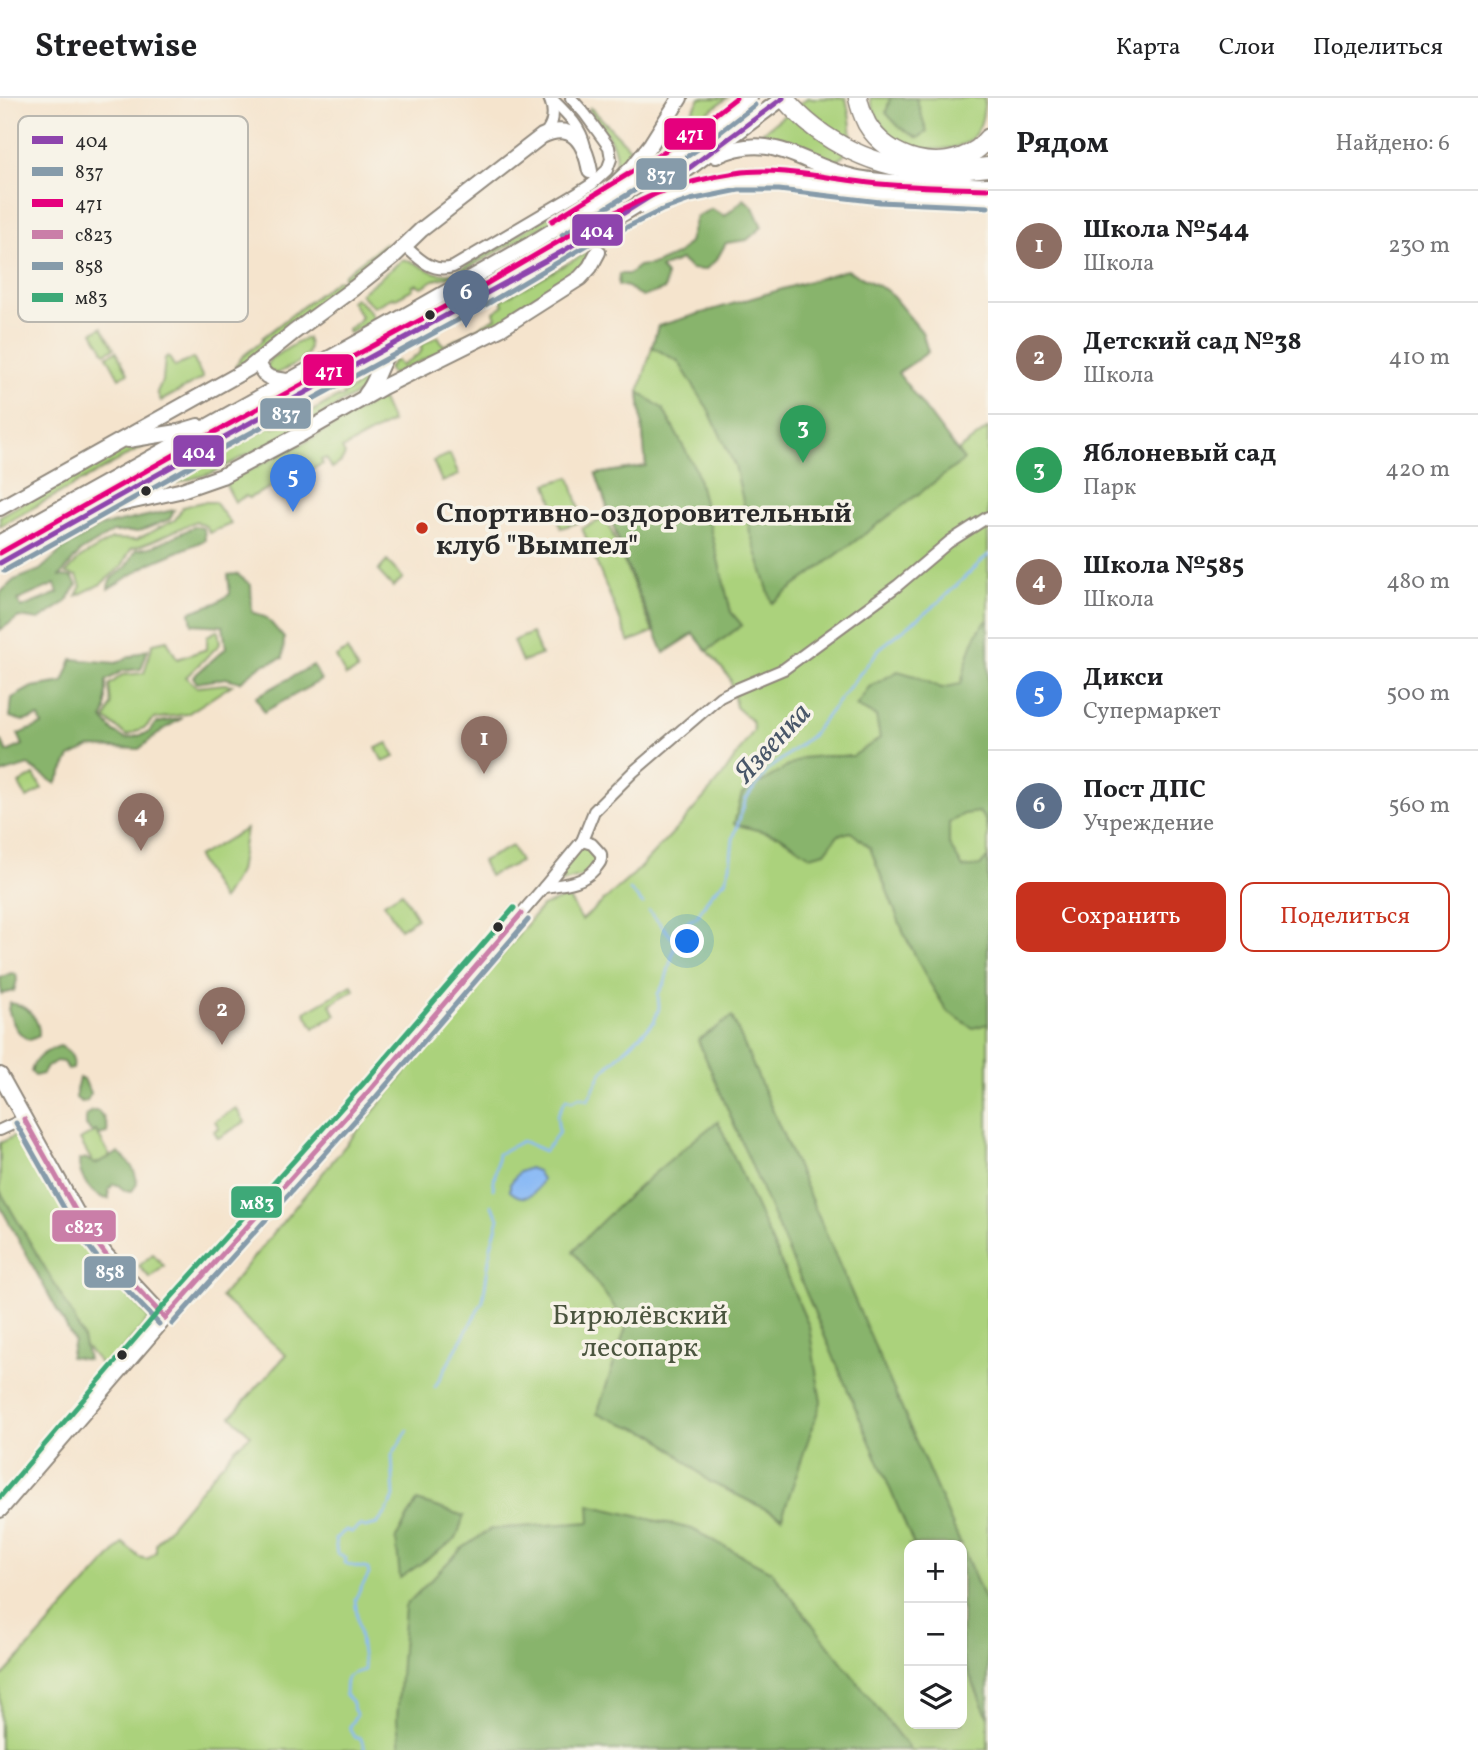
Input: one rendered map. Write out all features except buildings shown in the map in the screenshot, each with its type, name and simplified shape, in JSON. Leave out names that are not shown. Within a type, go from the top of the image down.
[{"type":"highway","points":[[784,98],[812,127],[861,155],[912,169],[934,171],[988,167]]},
{"type":"highway","points":[[858,98],[864,118],[872,131],[889,148],[902,155],[919,160],[953,159],[977,149],[988,138]]},
{"type":"main road","points":[[590,207],[633,167],[681,98]]},
{"type":"main road","points":[[0,542],[464,282],[661,164],[750,98]]},
{"type":"main road","points":[[0,563],[542,263],[653,195],[784,98]]},
{"type":"main road","points":[[0,508],[241,373],[354,288],[421,230],[542,136],[555,132],[567,133],[579,141],[586,152],[590,171]]},
{"type":"main road","points":[[692,167],[735,148],[758,145],[783,150],[841,174],[871,180],[988,185]]},
{"type":"main road","points":[[603,226],[614,224],[659,202],[688,192],[738,181],[780,181],[880,193],[988,198]]},
{"type":"main road","points":[[93,512],[179,491],[215,479],[392,382],[489,334],[561,291],[585,273],[598,252]]},
{"type":"main road","points":[[360,400],[372,387],[387,354],[407,337]]},
{"type":"main road","points":[[258,361],[266,377],[287,381]]},
{"type":"main road","points":[[119,442],[213,424]]},
{"type":"main road","points":[[0,1075],[84,1226],[106,1255],[165,1318],[0,1510]]},
{"type":"street","points":[[542,136],[552,122],[550,98]]},
{"type":"street","points":[[550,98],[578,128],[586,152]]},
{"type":"street","points":[[405,246],[433,267],[453,267],[578,193],[604,173],[610,163],[609,147],[571,98]]},
{"type":"street","points":[[165,1318],[369,1091],[582,841],[594,811],[634,772],[720,698],[784,669],[897,586],[949,542],[988,517]]},
{"type":"street","points":[[544,887],[579,881],[596,868],[601,854],[592,844],[582,841]]},
{"type":"street","points":[[0,1130],[24,1119]]},
{"type":"green space","points":[[700,98],[727,98],[679,134]]},
{"type":"green space","points":[[807,98],[846,98],[851,141],[836,163],[772,141],[755,138]]},
{"type":"green space","points":[[870,98],[985,98],[980,124],[972,138],[957,146],[927,149],[916,148],[895,139],[877,116]]},
{"type":"green space","points":[[890,98],[916,98],[927,132],[918,138],[899,127],[886,113]]},
{"type":"green space","points":[[590,107],[629,147],[634,156],[608,183],[553,221],[465,270],[422,287],[416,284],[412,286],[413,289],[374,307],[360,294],[401,261],[413,262],[437,273],[455,272],[595,188],[612,172],[616,155],[610,139],[589,110]]},
{"type":"green space","points":[[744,199],[753,207],[762,227],[747,240],[726,243],[717,259],[705,270],[691,269],[681,260],[660,268],[666,275],[665,289],[642,297],[628,287],[618,285],[619,274],[629,274],[639,266],[655,264],[678,254],[689,242],[696,217],[711,209],[725,216]]},
{"type":"green space","points":[[385,243],[388,246],[386,251],[347,282],[344,275]]},
{"type":"green space","points":[[592,250],[578,271],[495,325],[392,375],[388,368],[394,361],[401,366],[420,353],[420,346],[438,336],[444,346],[496,318],[494,312],[504,305],[501,300]]},
{"type":"green space","name":"Бирюлёвский лесопарк","points":[[847,270],[888,291],[922,332],[928,352],[898,373],[960,455],[959,450],[988,428],[988,1750],[0,1750],[0,1679],[123,1543],[139,1557],[147,1559],[156,1552],[156,1543],[236,1447],[251,1435],[231,1416],[286,1355],[221,1297],[542,906],[568,897],[582,920],[634,874],[682,823],[721,778],[754,730],[752,721],[736,707],[730,678],[694,634],[664,653],[627,566],[596,474],[646,466],[639,392],[658,326]]},
{"type":"green space","points":[[847,270],[888,291],[922,332],[928,352],[898,373],[964,460],[772,603],[750,532],[735,466],[708,409],[678,361],[652,347],[658,326]]},
{"type":"green space","points":[[337,280],[343,285],[238,369],[235,367],[262,338]]},
{"type":"green space","points":[[355,298],[369,310],[374,320],[350,333],[348,329],[358,322],[361,316],[351,301]]},
{"type":"green space","points":[[102,327],[114,348],[105,353],[93,332]]},
{"type":"green space","points":[[305,338],[309,345],[306,356],[296,364],[273,374],[267,367],[270,359]]},
{"type":"green space","points":[[116,351],[128,373],[119,378],[107,356]]},
{"type":"green space","points":[[168,356],[175,367],[193,358],[203,378],[161,401],[157,392],[163,379],[165,358]]},
{"type":"green space","points":[[374,372],[360,392],[299,428],[212,473],[159,488],[272,425],[274,428],[298,419],[344,396],[343,394],[358,386]]},
{"type":"green space","points":[[639,392],[663,409],[696,470],[731,612],[742,625],[707,651],[693,633],[664,653],[627,566],[596,474],[646,466]]},
{"type":"green space","points":[[379,399],[382,400],[392,422],[342,449],[345,455],[341,462],[332,468],[326,458],[321,460],[323,464],[302,473],[303,488],[284,500],[275,485],[235,502],[226,482],[302,444]]},
{"type":"green space","points":[[146,439],[148,444],[0,526],[0,516],[133,442]]},
{"type":"green space","points":[[450,454],[459,475],[442,482],[433,461]]},
{"type":"green space","points":[[570,477],[583,521],[561,528],[547,484]]},
{"type":"green space","points":[[215,502],[231,524],[209,533],[207,527],[196,521],[131,549],[122,566],[101,584],[76,596],[81,586],[77,576],[66,573],[80,558],[112,539],[136,540],[175,520],[183,507]]},
{"type":"green space","points":[[174,510],[170,519],[138,532],[113,532],[80,552],[60,576],[72,577],[77,585],[66,602],[39,620],[19,617],[0,630],[0,593],[14,580],[40,570],[62,550],[102,526]],"holes":[[[55,584],[58,593],[21,608],[18,600]]]},
{"type":"green space","points":[[606,518],[653,632],[629,642],[582,528]]},
{"type":"green space","points":[[196,526],[204,529],[205,540],[151,563],[108,589],[110,580],[127,566],[136,550],[154,546]]},
{"type":"green space","points":[[387,561],[403,578],[393,587],[378,571]]},
{"type":"green space","points":[[237,574],[251,585],[252,612],[267,618],[284,638],[283,658],[262,665],[240,682],[226,678],[197,683],[193,677],[226,648],[223,626],[192,624],[190,612],[216,603],[230,594],[228,575]]},
{"type":"green space","points":[[988,620],[988,832],[985,820],[979,812],[964,814],[949,823],[949,844],[963,868],[980,866],[988,857],[988,1024],[973,1028],[947,1011],[928,980],[905,936],[870,848],[851,832],[838,835],[825,852],[810,856],[780,836],[734,824],[742,794],[802,758],[853,756],[880,738],[876,716],[856,706],[869,687],[898,671],[941,688],[961,684],[974,641],[982,625]]},
{"type":"green space","points":[[218,630],[220,644],[186,677],[197,687],[232,685],[187,714],[153,719],[146,727],[127,736],[106,719],[111,705],[109,685],[122,675],[144,673],[153,643],[167,640],[177,659],[207,649],[207,636]]},
{"type":"green space","points":[[532,633],[541,655],[522,662],[513,641]]},
{"type":"green space","points":[[148,649],[141,669],[122,671],[106,681],[106,710],[103,719],[114,732],[126,739],[148,733],[156,723],[183,718],[139,749],[90,747],[70,757],[56,784],[28,765],[0,774],[0,742],[2,741],[7,752],[23,745],[18,734],[42,725],[39,717],[23,721],[10,717],[12,698],[32,687],[63,682],[72,659],[116,663]]},
{"type":"green space","points":[[347,650],[358,670],[346,676],[336,657]]},
{"type":"green space","points":[[313,665],[321,680],[264,712],[256,697]]},
{"type":"green space","points":[[388,743],[395,757],[383,762],[376,748]]},
{"type":"green space","points":[[34,775],[42,789],[27,798],[19,784]]},
{"type":"green space","points":[[246,829],[239,872],[222,900],[197,857]]},
{"type":"green space","points":[[582,841],[601,854],[591,874],[544,887]]},
{"type":"green space","points":[[512,846],[520,862],[489,876],[482,861]]},
{"type":"green space","points":[[402,892],[417,918],[400,929],[384,903]]},
{"type":"green space","points":[[11,973],[16,974],[17,980],[14,991],[1,994],[0,978]]},
{"type":"green space","points":[[352,985],[354,990],[330,1004],[336,1015],[314,1028],[305,1012]]},
{"type":"green space","points":[[10,1003],[32,1014],[39,1036],[30,1040],[18,1031],[8,1009]]},
{"type":"green space","points":[[732,1017],[959,1540],[912,1540],[698,1040]]},
{"type":"green space","points":[[60,1046],[71,1055],[73,1069],[68,1070],[63,1062],[56,1061],[47,1067],[43,1074],[35,1076],[31,1072],[38,1058]]},
{"type":"green space","points":[[79,1078],[85,1081],[90,1093],[87,1101],[81,1102],[76,1098]]},
{"type":"green space","points":[[236,1108],[245,1122],[218,1138],[214,1131],[219,1128],[215,1121]]},
{"type":"green space","points":[[92,1111],[98,1111],[102,1116],[107,1124],[107,1133],[98,1135],[86,1126],[86,1116]]},
{"type":"green space","points":[[718,1121],[809,1326],[821,1402],[782,1517],[710,1482],[655,1435],[597,1414],[627,1324],[573,1251],[643,1183]]},
{"type":"green space","points":[[96,1131],[110,1156],[94,1165],[80,1140]]},
{"type":"green space","points":[[20,1133],[80,1237],[149,1319],[105,1369],[82,1343],[0,1201],[0,1143]]},
{"type":"green space","points":[[118,1153],[132,1166],[137,1184],[132,1191],[113,1184],[109,1190],[109,1199],[103,1198],[87,1185],[79,1160],[85,1158],[95,1164]]},
{"type":"green space","points":[[0,1191],[72,1314],[83,1338],[88,1360],[70,1357],[74,1341],[0,1206]]},
{"type":"green space","points":[[153,1254],[164,1266],[150,1278],[139,1266]]},
{"type":"green space","points":[[417,1501],[464,1516],[456,1539],[400,1578],[396,1538]]},
{"type":"green space","points":[[589,1505],[692,1529],[771,1571],[910,1750],[400,1750],[397,1719],[405,1606],[461,1549],[491,1529],[590,1522]]},
{"type":"green space","points":[[967,1559],[988,1608],[988,1718],[967,1669]]},
{"type":"water","points":[[529,1168],[537,1171],[542,1179],[540,1185],[529,1196],[515,1195],[510,1191],[510,1184],[519,1172]]},
{"type":"waterway","name":"Язвенка","points":[[493,1189],[498,1154],[522,1141],[545,1151],[559,1132],[557,1116],[566,1099],[572,1101],[580,1097],[588,1100],[602,1072],[654,1022],[659,1008],[658,994],[665,982],[676,942],[687,922],[697,917],[711,894],[725,881],[730,866],[733,839],[746,799],[768,770],[811,736],[880,648],[939,602],[988,555]]},
{"type":"waterway","points":[[630,890],[643,904]]},
{"type":"waterway","points":[[649,911],[676,942]]},
{"type":"waterway","name":"Язвенка","points":[[435,1387],[483,1301],[491,1246],[499,1218],[491,1205]]},
{"type":"waterway","name":"Язвенка","points":[[365,1750],[361,1739],[354,1737],[350,1730],[350,1725],[357,1715],[345,1695],[347,1677],[364,1670],[355,1599],[369,1574],[368,1569],[345,1563],[346,1558],[337,1554],[335,1539],[346,1530],[352,1532],[361,1525],[365,1527],[377,1524],[386,1513],[394,1497],[392,1455],[408,1430]]},
{"type":"tunnel","points":[[590,171],[601,222],[598,252]]},
{"type":"transit line","name":"471","points":[[552,221],[656,157],[736,98]]},
{"type":"transit line","name":"404","points":[[0,563],[565,250],[653,195],[783,98]]},
{"type":"transit line","name":"837","points":[[562,235],[666,171],[755,105]]},
{"type":"transit line","name":"471","points":[[0,553],[479,288],[599,218],[658,193],[706,179],[753,171],[789,172],[894,185],[988,189]]},
{"type":"transit line","name":"837","points":[[4,571],[487,304],[606,234],[617,232],[662,210],[690,200],[739,190],[779,190],[880,202],[988,207]]},
{"type":"transit line","name":"м83","points":[[0,1497],[158,1312],[362,1085],[514,908]]},
{"type":"transit line","name":"с823","points":[[165,1318],[369,1091],[521,914]]},
{"type":"transit line","name":"858","points":[[172,1324],[376,1097],[528,920]]},
{"type":"transit line","name":"с823","points":[[24,1119],[84,1226],[106,1255],[165,1318]]},
{"type":"transit line","name":"858","points":[[16,1123],[77,1231],[100,1261],[159,1324]]},
{"type":"place","name":"Пост ДПС","points":[[466,328]]},
{"type":"place","name":"Яблоневый сад","points":[[803,463]]},
{"type":"place","name":"Дикси","points":[[293,512]]},
{"type":"place","name":"Спортивно-оздоровительный клуб \"Вымпел\"","points":[[422,528]]},
{"type":"place","name":"Школа №544","points":[[484,774]]},
{"type":"place","name":"Школа №585","points":[[141,851]]},
{"type":"place","name":"Детский сад №38","points":[[222,1045]]}]
